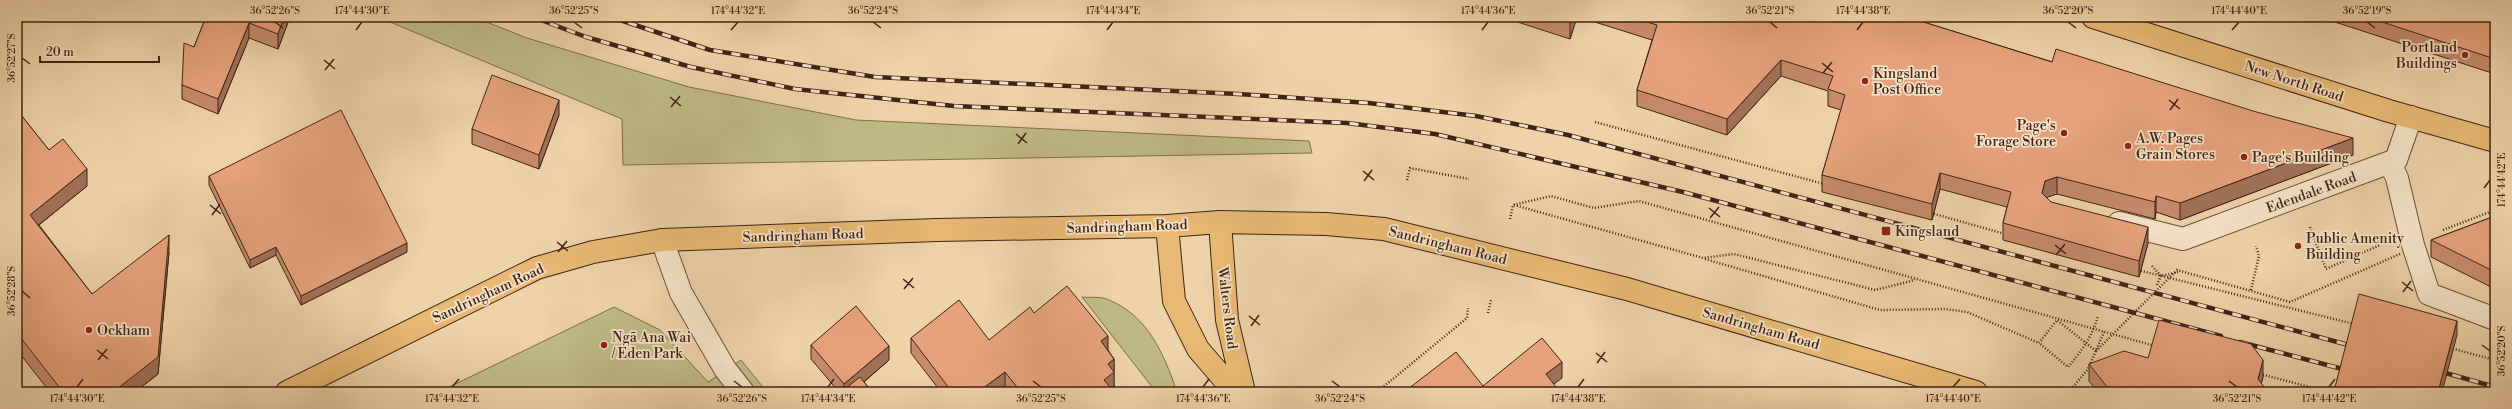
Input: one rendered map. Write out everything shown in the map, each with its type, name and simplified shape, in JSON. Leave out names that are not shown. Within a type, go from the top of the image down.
[{"type":"main road","name":"New North Road","points":[[2093,17],[2411,117],[2495,141]]},
{"type":"main road","name":"Sandringham Road","points":[[287,392],[537,268],[593,252],[662,240],[937,230],[1167,226],[1220,222],[1326,224],[1384,229],[1628,289],[1976,392]]},
{"type":"main road","name":"Walters Road","points":[[1220,222],[1227,320],[1244,392]]},
{"type":"main road","name":"Walters Road","points":[[1167,226],[1174,301],[1198,349],[1236,392]]},
{"type":"lane","points":[[2411,117],[2396,160],[2390,163],[2397,178],[2407,244],[2429,294],[2495,319]]},
{"type":"lane","name":"Edendale Road","points":[[2100,218],[2183,239],[2390,163]]},
{"type":"lane","points":[[662,240],[681,293],[725,369],[742,392]]},
{"type":"path","points":[[1595,122],[1831,186]]},
{"type":"path","points":[[1407,180],[1410,168],[1469,179]]},
{"type":"path","points":[[1513,205],[1551,196],[1594,208],[1639,202],[2057,320],[2157,346]]},
{"type":"path","points":[[1510,219],[1513,205]]},
{"type":"path","points":[[1513,205],[1703,258],[1880,310],[1945,309],[1967,312],[2039,343],[2068,367],[2094,330],[2098,316]]},
{"type":"path","points":[[2096,351],[2177,270],[2290,302],[2407,244],[2495,210]]},
{"type":"path","points":[[1923,211],[2007,234]]},
{"type":"path","points":[[2309,223],[2326,269],[2407,244]]},
{"type":"path","points":[[2251,290],[2259,256],[2257,246],[2252,248]]},
{"type":"path","points":[[1703,258],[1734,254],[1875,290],[1915,280]]},
{"type":"path","points":[[2130,268],[2360,326]]},
{"type":"path","points":[[2157,286],[2160,276]]},
{"type":"path","points":[[1488,313],[1491,300]]},
{"type":"path","points":[[1377,392],[1467,318],[1468,308]]},
{"type":"path","points":[[2039,343],[2057,320]]},
{"type":"path","points":[[2057,320],[2096,351]]},
{"type":"path","points":[[2073,387],[2088,369],[2104,332]]},
{"type":"path","points":[[2444,347],[2495,360]]},
{"type":"path","points":[[2254,372],[2329,392]]},
{"type":"shaded area","points":[[378,17],[474,17],[527,38],[689,87],[856,120],[1309,141],[1312,153],[623,165],[622,119]]},
{"type":"shaded area","points":[[1082,297],[1106,299],[1123,307],[1144,326],[1160,350],[1177,392],[1156,392]]},
{"type":"shaded area","name":"Ngā Ana Wai / Eden Park","points":[[614,307],[660,330],[708,382],[741,360],[767,392],[439,392]]},
{"type":"building","points":[[206,17],[284,17],[278,34],[249,23],[218,99],[182,85],[184,43],[194,47]]},
{"type":"building","points":[[1554,17],[1572,17],[1570,22]]},
{"type":"building","points":[[1631,17],[1918,17],[1917,20],[2052,62],[2056,49],[2253,111],[2353,138],[2180,203],[2156,196],[2155,202],[2057,177],[2045,181],[2042,193],[2051,202],[2148,227],[2139,261],[2003,223],[2011,192],[1940,173],[1932,204],[1822,175],[1845,95],[1828,89],[1833,76],[1781,60],[1727,119],[1637,90],[1657,25]]},
{"type":"building","points":[[2367,17],[2495,17],[2495,59]]},
{"type":"building","points":[[492,75],[559,100],[539,155],[472,129]]},
{"type":"building","name":"Ockham","points":[[17,110],[49,150],[63,139],[87,169],[30,215],[92,294],[169,235],[158,357],[113,392],[63,392],[17,333]]},
{"type":"building","points":[[341,110],[407,243],[301,296],[276,247],[250,260],[209,176]]},
{"type":"building","points":[[2495,216],[2495,272],[2431,240]]},
{"type":"building","points":[[1067,286],[1108,336],[1101,341],[1114,359],[1108,364],[1114,372],[1104,380],[1114,392],[1021,392],[1005,372],[978,392],[952,392],[911,338],[959,300],[989,340],[1030,307],[1034,313]]},
{"type":"building","points":[[2359,294],[2457,321],[2438,392],[2334,391]]},
{"type":"building","points":[[856,306],[889,346],[844,384],[811,345]]},
{"type":"building","points":[[2159,320],[2251,344],[2263,360],[2258,379],[2268,392],[2111,392],[2089,364],[2124,351],[2148,358]]},
{"type":"building","points":[[1542,338],[1562,362],[1546,374],[1560,392],[1404,392],[1456,352],[1483,386]]},
{"type":"building","points":[[860,377],[872,392],[841,392]]},
{"type":"railway","points":[[533,17],[586,37],[691,67],[795,89],[954,106],[1347,123],[1435,134],[1683,192],[2221,336]]},
{"type":"railway","points":[[611,17],[710,50],[875,77],[1238,94],[1369,103],[1476,116],[1568,135],[2356,347]]},
{"type":"railway","points":[[2240,342],[2350,371]]},
{"type":"railway","points":[[2435,370],[2495,387]]},
{"type":"place","name":"Portland Buildings","points":[[2465,55]]},
{"type":"place","name":"Kingsland Post Office","points":[[1865,81]]},
{"type":"place","name":"Page's Forage Store","points":[[2064,133]]},
{"type":"place","name":"A.W. Pages Grain Stores","points":[[2128,146]]},
{"type":"place","name":"Page's Building","points":[[2244,157]]},
{"type":"place","name":"Kingsland","points":[[1886,231]]},
{"type":"place","name":"Public Amenity Building","points":[[2298,246]]},
{"type":"place","name":"Ockham","points":[[89,330]]},
{"type":"place","name":"Ngā Ana Wai / Eden Park","points":[[604,345]]}]
